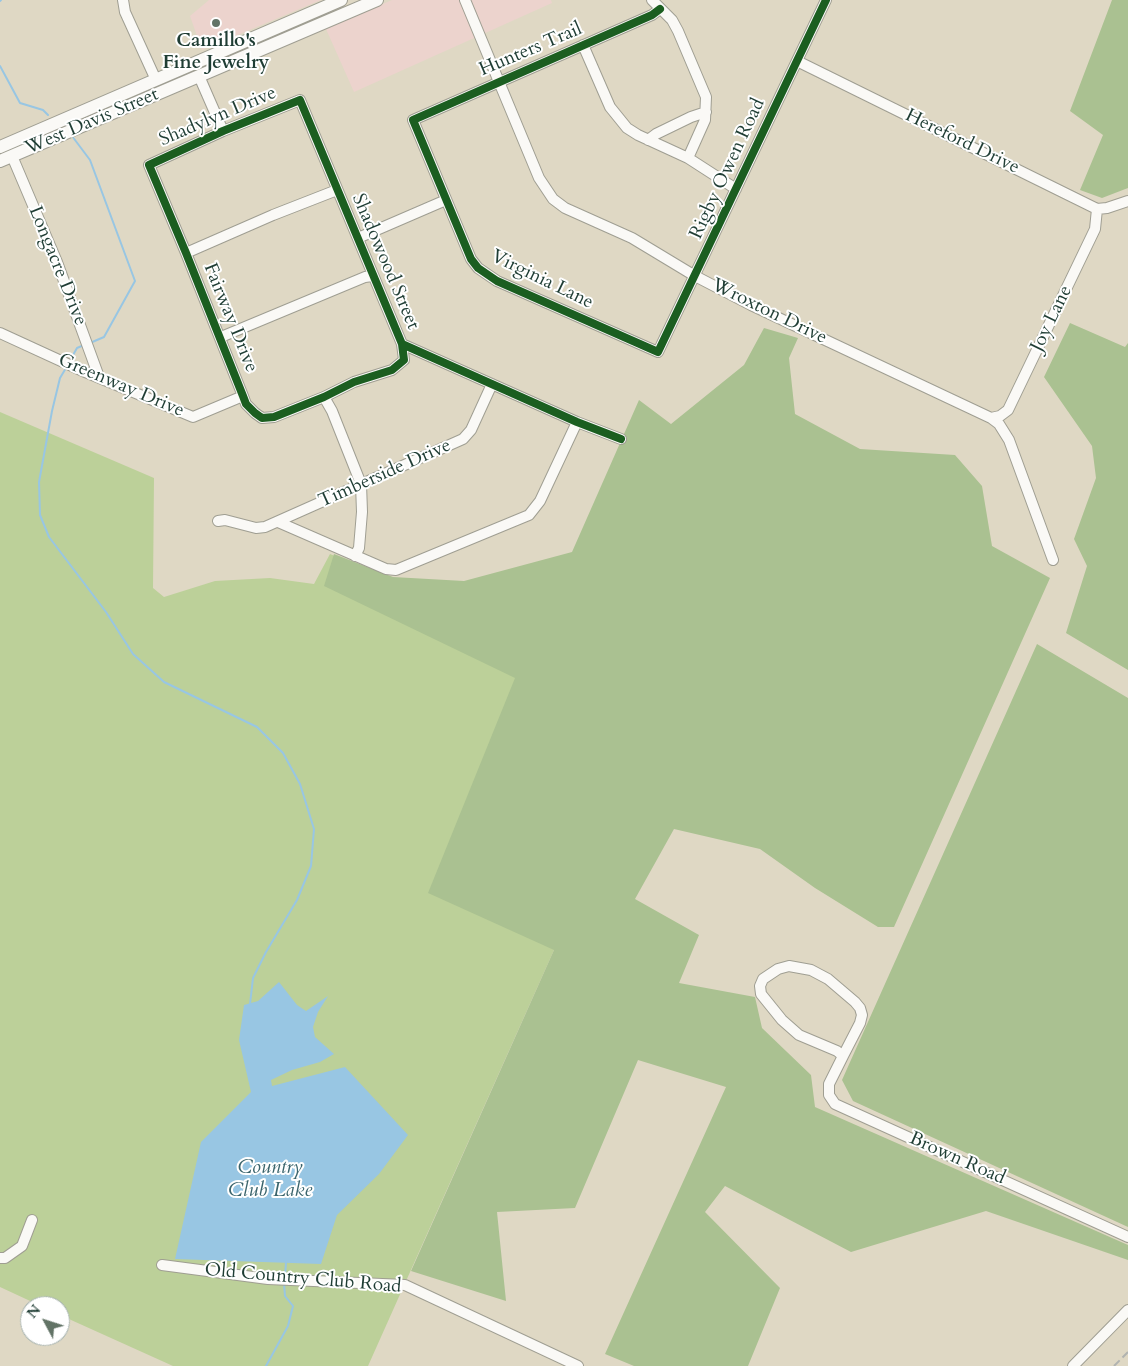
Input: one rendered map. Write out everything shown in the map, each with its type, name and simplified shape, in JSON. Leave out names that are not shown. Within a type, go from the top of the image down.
[{"type":"main road","name":"West Davis Street","points":[[0,147],[342,0]]},
{"type":"main road","points":[[283,39],[291,31],[339,9],[342,5],[342,0]]},
{"type":"main road","name":"West Davis Street","points":[[6,159],[377,0]]},
{"type":"main road","points":[[199,76],[198,72],[203,65],[247,45],[254,38]]},
{"type":"main road","points":[[98,119],[109,109],[154,89],[157,85],[156,80]]},
{"type":"main road","points":[[6,159],[16,146],[66,124],[72,116]]},
{"type":"street","points":[[123,0],[125,12],[156,80]]},
{"type":"street","name":"Wroxton Drive","points":[[465,0],[539,178],[553,199],[566,208],[632,238],[695,276],[751,305],[991,418],[999,424],[1009,440],[1053,560]]},
{"type":"street","points":[[652,0],[672,20],[678,30],[706,97],[705,120],[688,158]]},
{"type":"street","name":"Rigby Owen Road","points":[[658,352],[826,0]]},
{"type":"street","name":"Hunters Trail","points":[[413,120],[584,45],[660,9]]},
{"type":"street","points":[[584,45],[610,107],[627,128],[648,140],[688,158],[736,189]]},
{"type":"street","name":"Hereford Drive","points":[[797,61],[1097,209]]},
{"type":"street","points":[[199,76],[223,131]]},
{"type":"street","name":"Shadylyn Drive","points":[[149,165],[223,131],[300,100]]},
{"type":"street","name":"Shadowood Street","points":[[300,100],[402,344],[577,422],[620,439]]},
{"type":"street","points":[[648,140],[656,134],[691,117],[706,112]]},
{"type":"street","name":"Virginia Lane","points":[[413,120],[471,259],[478,268],[488,276],[658,352]]},
{"type":"street","name":"Longacre Drive","points":[[6,159],[57,262],[100,377]]},
{"type":"street","name":"Fairway Drive","points":[[149,165],[246,404],[262,418],[274,417],[324,397]]},
{"type":"street","points":[[186,253],[337,190]]},
{"type":"street","points":[[358,238],[446,200]]},
{"type":"street","points":[[1097,209],[1107,208],[1128,201]]},
{"type":"street","name":"Joy Lane","points":[[991,418],[1000,416],[1008,410],[1095,229],[1097,209]]},
{"type":"street","points":[[220,337],[365,277],[372,276]]},
{"type":"street","name":"Greenway Drive","points":[[0,333],[193,417],[243,396]]},
{"type":"street","points":[[356,556],[359,548],[362,512],[361,484],[332,411],[324,397],[354,382],[399,366],[404,360],[402,344]]},
{"type":"street","name":"Timberside Drive","points":[[218,521],[225,520],[256,528],[265,527],[463,439],[471,430],[492,384]]},
{"type":"street","points":[[278,522],[386,569],[396,570],[528,515],[540,501],[577,422]]},
{"type":"street","name":"Brown Road","points":[[843,1056],[837,1051],[799,1035],[790,1028],[761,994],[760,986],[763,979],[778,969],[789,966],[811,970],[838,986],[856,1002],[862,1015],[860,1023],[829,1084],[829,1095],[835,1104],[1128,1237]]},
{"type":"street","points":[[0,1258],[4,1258],[22,1246],[32,1220]]},
{"type":"street","name":"Old Country Club Road","points":[[162,1265],[280,1279],[405,1285],[578,1366]]},
{"type":"street","points":[[1073,1366],[1128,1310]]},
{"type":"shaded area","points":[[209,0],[321,0],[202,50],[190,16]]},
{"type":"shaded area","points":[[392,0],[551,0],[552,3],[354,92],[326,29]]},
{"type":"green space","points":[[1112,0],[1128,0],[1128,188],[1102,198],[1080,190],[1103,135],[1070,111]]},
{"type":"green space","points":[[1070,323],[1125,347],[1128,343],[1128,670],[1066,633],[1087,566],[1074,539],[1096,478],[1092,446],[1044,377]]},
{"type":"green space","points":[[764,328],[798,338],[789,358],[795,414],[860,449],[955,455],[982,486],[992,546],[1050,578],[894,927],[878,927],[815,888],[760,849],[674,829],[635,899],[699,935],[679,983],[755,997],[762,1028],[811,1075],[815,1107],[1128,1245],[1128,1260],[986,1211],[851,1252],[725,1186],[705,1212],[780,1288],[748,1366],[634,1366],[605,1354],[726,1087],[638,1060],[575,1208],[497,1212],[506,1301],[411,1271],[554,950],[428,893],[515,678],[324,586],[334,554],[393,577],[464,581],[572,552],[639,400],[671,424],[744,365]]},
{"type":"green space","points":[[0,412],[154,478],[153,588],[164,597],[215,581],[270,578],[314,584],[330,554],[542,646],[554,950],[368,1366],[173,1366],[70,1320],[70,1296],[20,1296],[0,1287]]},
{"type":"green space","points":[[1037,644],[1128,698],[1128,1227],[853,1101],[842,1080]]},
{"type":"water","name":"Country Club Lake","points":[[279,982],[297,1005],[306,1011],[328,996],[318,1012],[313,1027],[315,1037],[334,1054],[320,1062],[292,1070],[271,1080],[272,1086],[345,1067],[408,1135],[379,1174],[337,1215],[321,1264],[175,1259],[201,1142],[251,1092],[239,1040],[244,1005],[258,1001]]},
{"type":"waterway","points":[[0,66],[20,103],[43,110],[48,115]]},
{"type":"waterway","points":[[72,136],[90,160],[135,281],[104,337],[90,343]]},
{"type":"waterway","points":[[69,362],[77,348],[84,345]]},
{"type":"waterway","points":[[66,368],[60,378],[52,411],[39,482],[40,515],[49,537],[106,612],[133,654],[164,682],[257,727],[283,753],[300,784],[314,829],[311,866],[297,900],[253,978],[250,1004]]},
{"type":"waterway","points":[[285,1277],[286,1262]]},
{"type":"waterway","points":[[266,1366],[288,1326],[293,1306],[285,1296],[284,1284]]},
{"type":"railway","points":[[1114,1366],[1128,1352]]},
{"type":"cycle path","points":[[660,9],[652,15],[413,120],[471,259],[478,268],[497,281],[658,352],[826,0]]},
{"type":"cycle path","points":[[402,344],[404,360],[392,370],[354,382],[324,397],[274,417],[262,418],[246,404],[149,165],[223,131],[300,100],[402,344],[577,422],[621,439]]},
{"type":"place","name":"Camillo's Fine Jewelry","points":[[216,23]]}]
